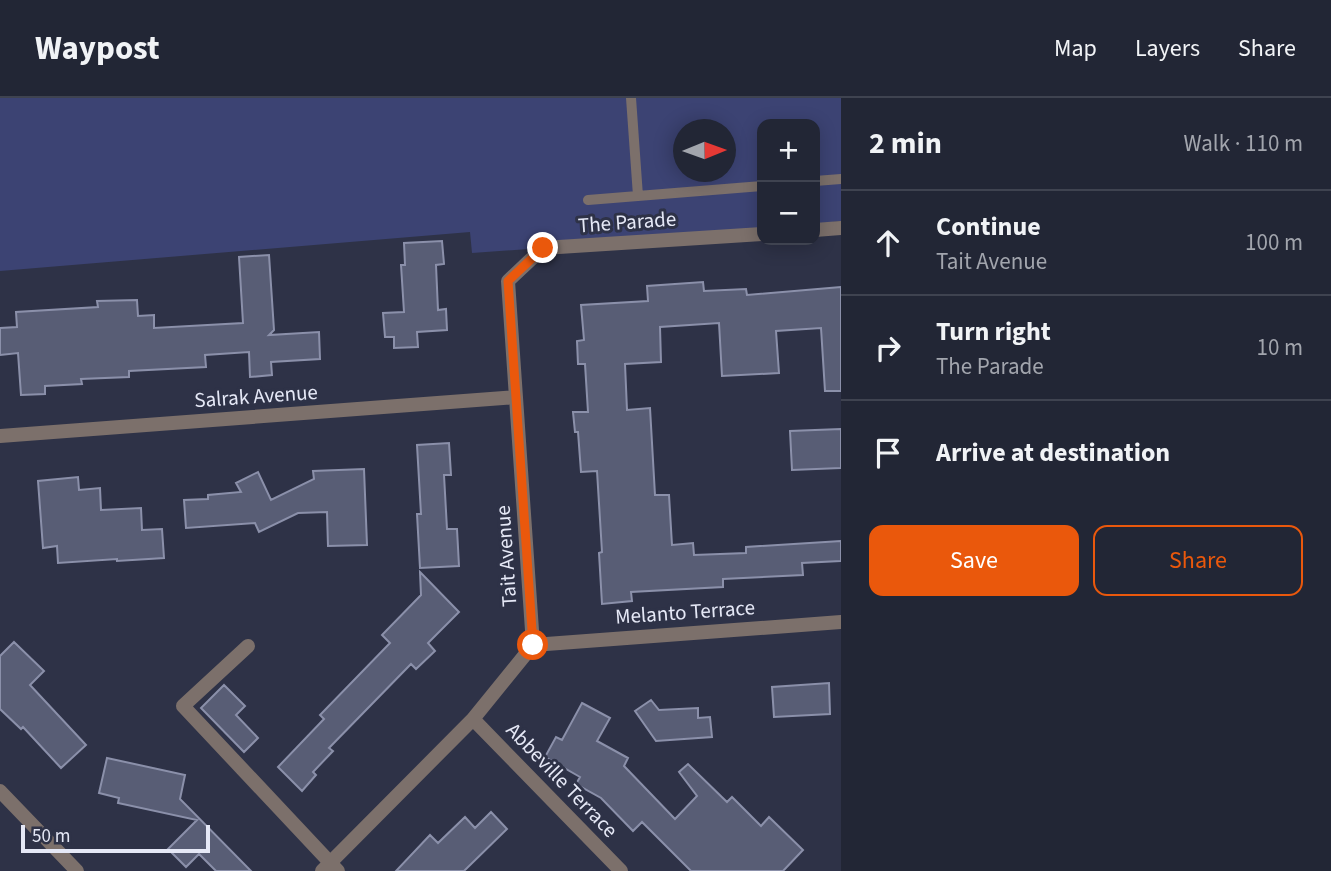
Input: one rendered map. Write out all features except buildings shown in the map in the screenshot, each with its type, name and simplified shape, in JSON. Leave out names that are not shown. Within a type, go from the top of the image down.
[{"type":"street","points":[[820,230],[841,228]]},
{"type":"street","name":"The Parade","points":[[508,281],[543,248],[757,234]]},
{"type":"street","name":"Tait Avenue","points":[[508,281],[533,645]]},
{"type":"street","name":"Salrak Avenue","points":[[0,436],[516,397]]},
{"type":"street","name":"Melanto Terrace","points":[[533,645],[841,622]]},
{"type":"street","points":[[248,646],[183,706],[330,868],[473,719],[533,645]]},
{"type":"street","name":"Abbeville Terrace","points":[[473,719],[621,871]]},
{"type":"street","points":[[0,791],[78,871]]},
{"type":"lane","points":[[631,98],[638,196]]},
{"type":"lane","points":[[820,181],[841,179]]},
{"type":"lane","points":[[588,200],[757,186]]},
{"type":"shaded area","points":[[0,98],[841,98],[841,221],[820,223],[820,119],[757,119],[757,228],[472,253],[470,232],[0,271]]},
{"type":"route","points":[[533,645],[508,281],[543,248]]}]
